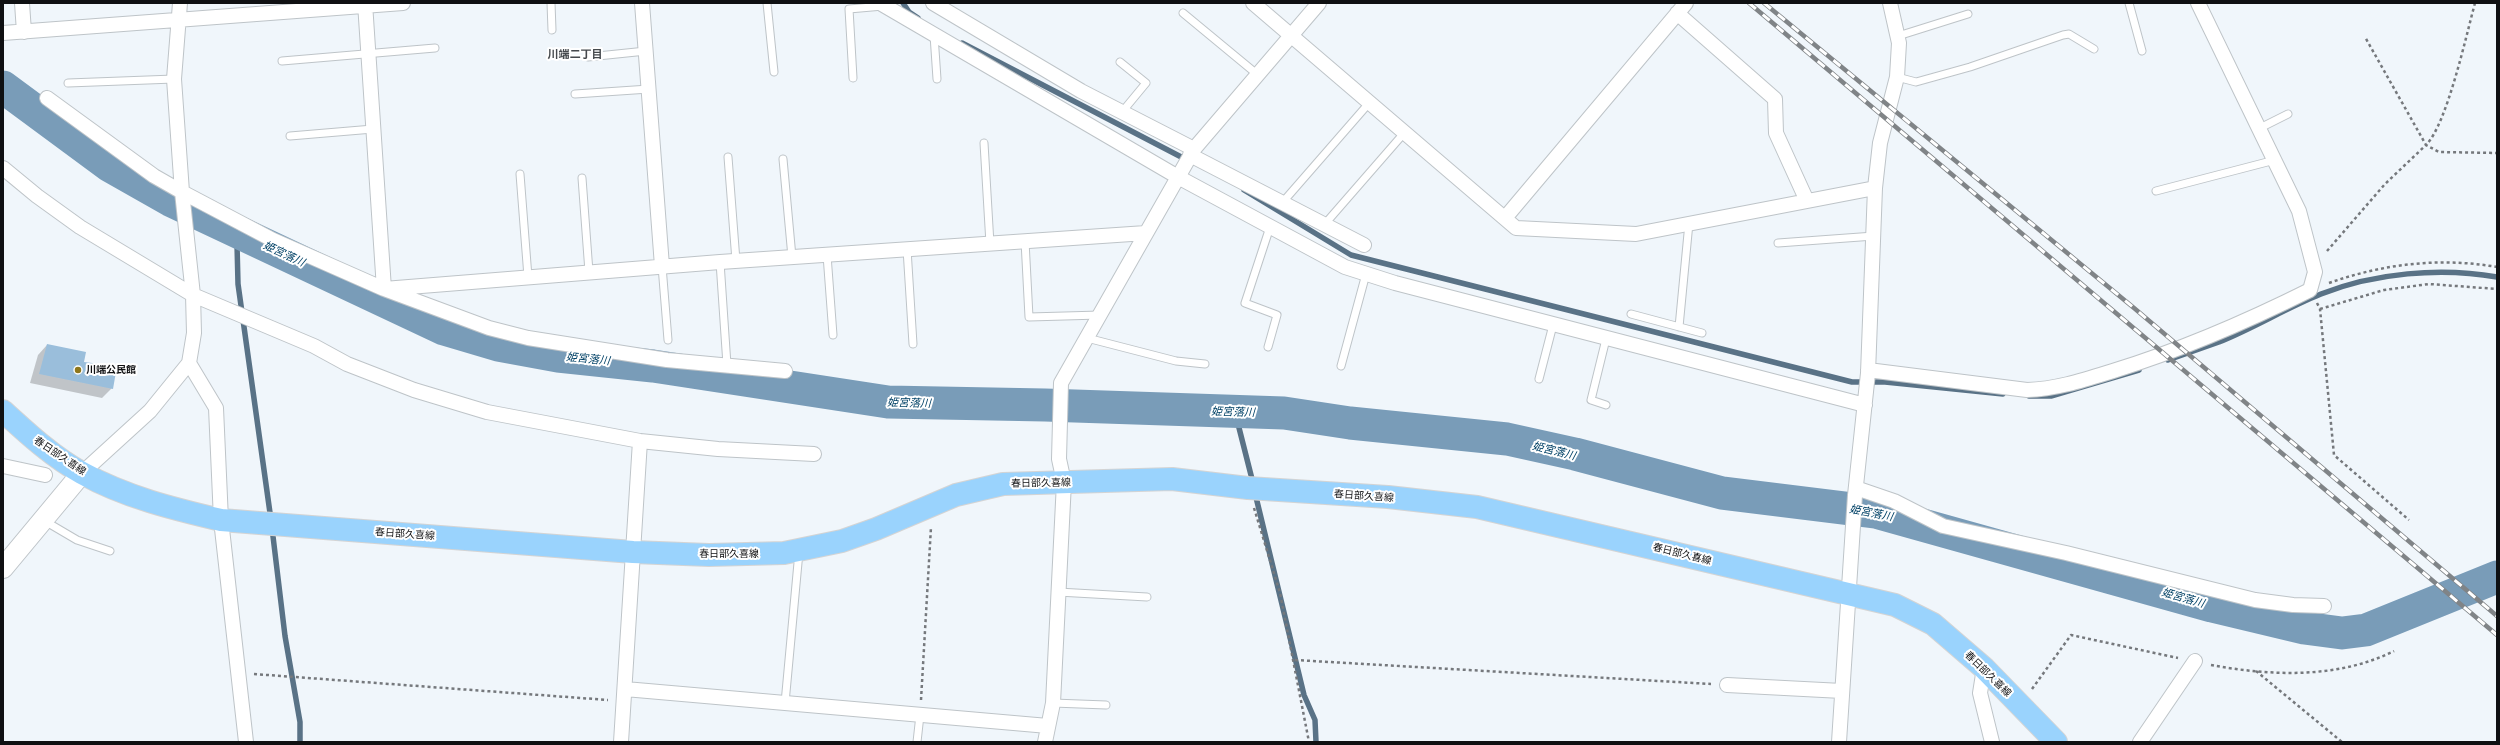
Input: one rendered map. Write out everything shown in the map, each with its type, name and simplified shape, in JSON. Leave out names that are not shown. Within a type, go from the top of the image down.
[{"type":"main road","name":"春日部久喜線","points":[[3,411],[32,438],[82,473],[134,496],[179,510],[221,520],[633,552],[709,555],[784,553],[842,541],[869,532],[956,495],[1003,484],[1172,479],[1248,488],[1388,497],[1477,506],[1662,549],[1849,589],[1895,605],[1933,624],[1984,668],[2056,742]]},
{"type":"street","points":[[22,3],[24,32]]},
{"type":"street","points":[[3,568],[42,519],[82,473],[150,411],[189,363],[194,333],[193,295],[182,192],[174,79],[180,3]]},
{"type":"street","points":[[3,33],[178,21],[365,4],[402,3]]},
{"type":"street","points":[[642,3],[662,266]]},
{"type":"street","points":[[1253,3],[1516,228],[1636,234],[1875,188]]},
{"type":"street","points":[[1044,742],[1053,703],[1064,482],[1059,459],[1061,383],[1192,152],[1319,3]]},
{"type":"street","points":[[1839,742],[1856,492],[1868,371],[1875,188],[1880,143],[1897,77],[1900,43],[1890,3]]},
{"type":"street","points":[[1868,371],[2027,390],[2049,389],[2152,359],[2203,340],[2310,290],[2315,272],[2299,211],[2198,3]]},
{"type":"street","points":[[365,4],[384,290]]},
{"type":"street","points":[[881,4],[1270,227],[1346,267],[1366,274],[1606,339],[1865,402]]},
{"type":"street","points":[[940,5],[1081,91],[1122,112],[1282,203],[1364,245]]},
{"type":"street","points":[[1505,218],[1682,8],[1775,98],[1776,133],[1807,201]]},
{"type":"street","points":[[47,98],[154,176],[182,192],[273,240],[384,290],[489,328],[528,338],[667,360],[785,371]]},
{"type":"street","points":[[3,168],[37,196],[80,227],[193,295],[314,346],[348,364],[414,390],[487,412],[640,441],[718,449],[814,454]]},
{"type":"street","points":[[384,290],[662,266],[1146,233]]},
{"type":"street","points":[[189,363],[216,408],[221,520],[246,742]]},
{"type":"street","points":[[621,742],[640,441]]},
{"type":"street","points":[[3,466],[45,475]]},
{"type":"street","points":[[1856,492],[1894,501],[1943,526],[2066,553],[2255,600],[2292,605],[2324,606]]},
{"type":"street","points":[[2140,742],[2195,661]]},
{"type":"street","points":[[1984,668],[1980,693],[1992,742]]},
{"type":"street","points":[[1727,684],[1842,691]]},
{"type":"street","points":[[624,696],[785,703],[1048,726]]},
{"type":"lane","points":[[550,3],[552,30]]},
{"type":"lane","points":[[768,3],[774,72]]},
{"type":"lane","points":[[2129,3],[2142,51]]},
{"type":"lane","points":[[854,78],[849,9],[881,4]]},
{"type":"lane","points":[[1183,13],[1258,74]]},
{"type":"lane","points":[[1898,36],[1968,14]]},
{"type":"lane","points":[[1897,77],[1916,82],[1970,67],[2069,34],[2094,49]]},
{"type":"lane","points":[[934,35],[937,79]]},
{"type":"lane","points":[[282,60],[435,48]]},
{"type":"lane","points":[[588,57],[646,50]]},
{"type":"lane","points":[[1120,62],[1146,83],[1122,112]]},
{"type":"lane","points":[[68,83],[174,79]]},
{"type":"lane","points":[[575,94],[649,89]]},
{"type":"lane","points":[[1282,203],[1370,102]]},
{"type":"lane","points":[[2260,128],[2288,114]]},
{"type":"lane","points":[[290,136],[373,129]]},
{"type":"lane","points":[[1324,225],[1405,132]]},
{"type":"lane","points":[[984,144],[990,244]]},
{"type":"lane","points":[[728,157],[736,261]]},
{"type":"lane","points":[[784,159],[792,258]]},
{"type":"lane","points":[[2156,191],[2274,160]]},
{"type":"lane","points":[[520,174],[528,277]]},
{"type":"lane","points":[[582,178],[589,272]]},
{"type":"lane","points":[[1679,327],[1689,223]]},
{"type":"lane","points":[[1268,347],[1277,315],[1245,303],[1270,227]]},
{"type":"lane","points":[[1778,243],[1874,236]]},
{"type":"lane","points":[[1025,241],[1029,317],[1100,315]]},
{"type":"lane","points":[[907,249],[913,344]]},
{"type":"lane","points":[[827,255],[833,335]]},
{"type":"lane","points":[[720,262],[727,365]]},
{"type":"lane","points":[[662,266],[668,340]]},
{"type":"lane","points":[[1341,366],[1366,274]]},
{"type":"lane","points":[[1631,314],[1702,333]]},
{"type":"lane","points":[[1540,379],[1553,325]]},
{"type":"lane","points":[[1087,338],[1176,361],[1205,364]]},
{"type":"lane","points":[[1606,339],[1591,400],[1606,404]]},
{"type":"lane","points":[[42,519],[77,540],[110,551]]},
{"type":"lane","points":[[785,703],[799,550]]},
{"type":"lane","points":[[1058,592],[1147,597]]},
{"type":"lane","points":[[1053,703],[1106,705]]},
{"type":"lane","points":[[918,742],[920,715]]},
{"type":"path","points":[[2315,272],[2328,249],[2380,190],[2434,137],[2454,78],[2475,3]]},
{"type":"path","points":[[2365,37],[2426,145],[2439,152],[2497,153]]},
{"type":"path","points":[[2409,520],[2334,455],[2320,309],[2310,290],[2359,272],[2399,264],[2430,262],[2497,267]]},
{"type":"path","points":[[2320,309],[2384,290],[2429,284],[2497,289]]},
{"type":"path","points":[[1248,488],[1280,593],[1309,742]]},
{"type":"path","points":[[920,715],[932,505]]},
{"type":"path","points":[[1294,660],[1727,684]]},
{"type":"path","points":[[2255,671],[2342,742]]},
{"type":"path","points":[[238,673],[624,696]]},
{"type":"building","name":"川端公民館","points":[[47,344],[86,352],[84,362],[117,366],[113,389],[39,374]]},
{"type":"waterway","points":[[903,3],[909,12],[918,18]]},
{"type":"waterway","points":[[962,43],[1187,160]]},
{"type":"waterway","name":"姫宮落川","points":[[3,87],[110,166],[170,200],[444,329],[498,345],[558,356],[653,366],[888,402],[1045,405],[1284,413],[1350,423],[1507,439],[1575,454],[1722,493],[1876,512],[2212,606],[2304,628],[2342,633],[2366,630],[2497,577]]},
{"type":"waterway","points":[[1244,190],[1351,255],[1852,382],[1885,382],[2003,394]]},
{"type":"waterway","points":[[241,234],[237,244],[238,284],[271,520]]},
{"type":"waterway","points":[[2168,360],[2245,331],[2295,305],[2321,294],[2363,281],[2430,272],[2453,272],[2497,277]]},
{"type":"waterway","points":[[2029,396],[2051,396],[2139,370]]},
{"type":"waterway","points":[[1235,412],[1253,483]]},
{"type":"waterway","points":[[1255,493],[1304,695],[1315,720],[1316,742]]},
{"type":"waterway","points":[[272,528],[285,636],[300,722],[300,742]]},
{"type":"railway","points":[[1749,3],[2497,635]]},
{"type":"railway","points":[[1764,3],[2134,308],[2497,616]]},
{"type":"place","name":"川端公民館","points":[[78,370]]},
{"type":"district","name":"川端二丁目","points":[[575,55]]}]
